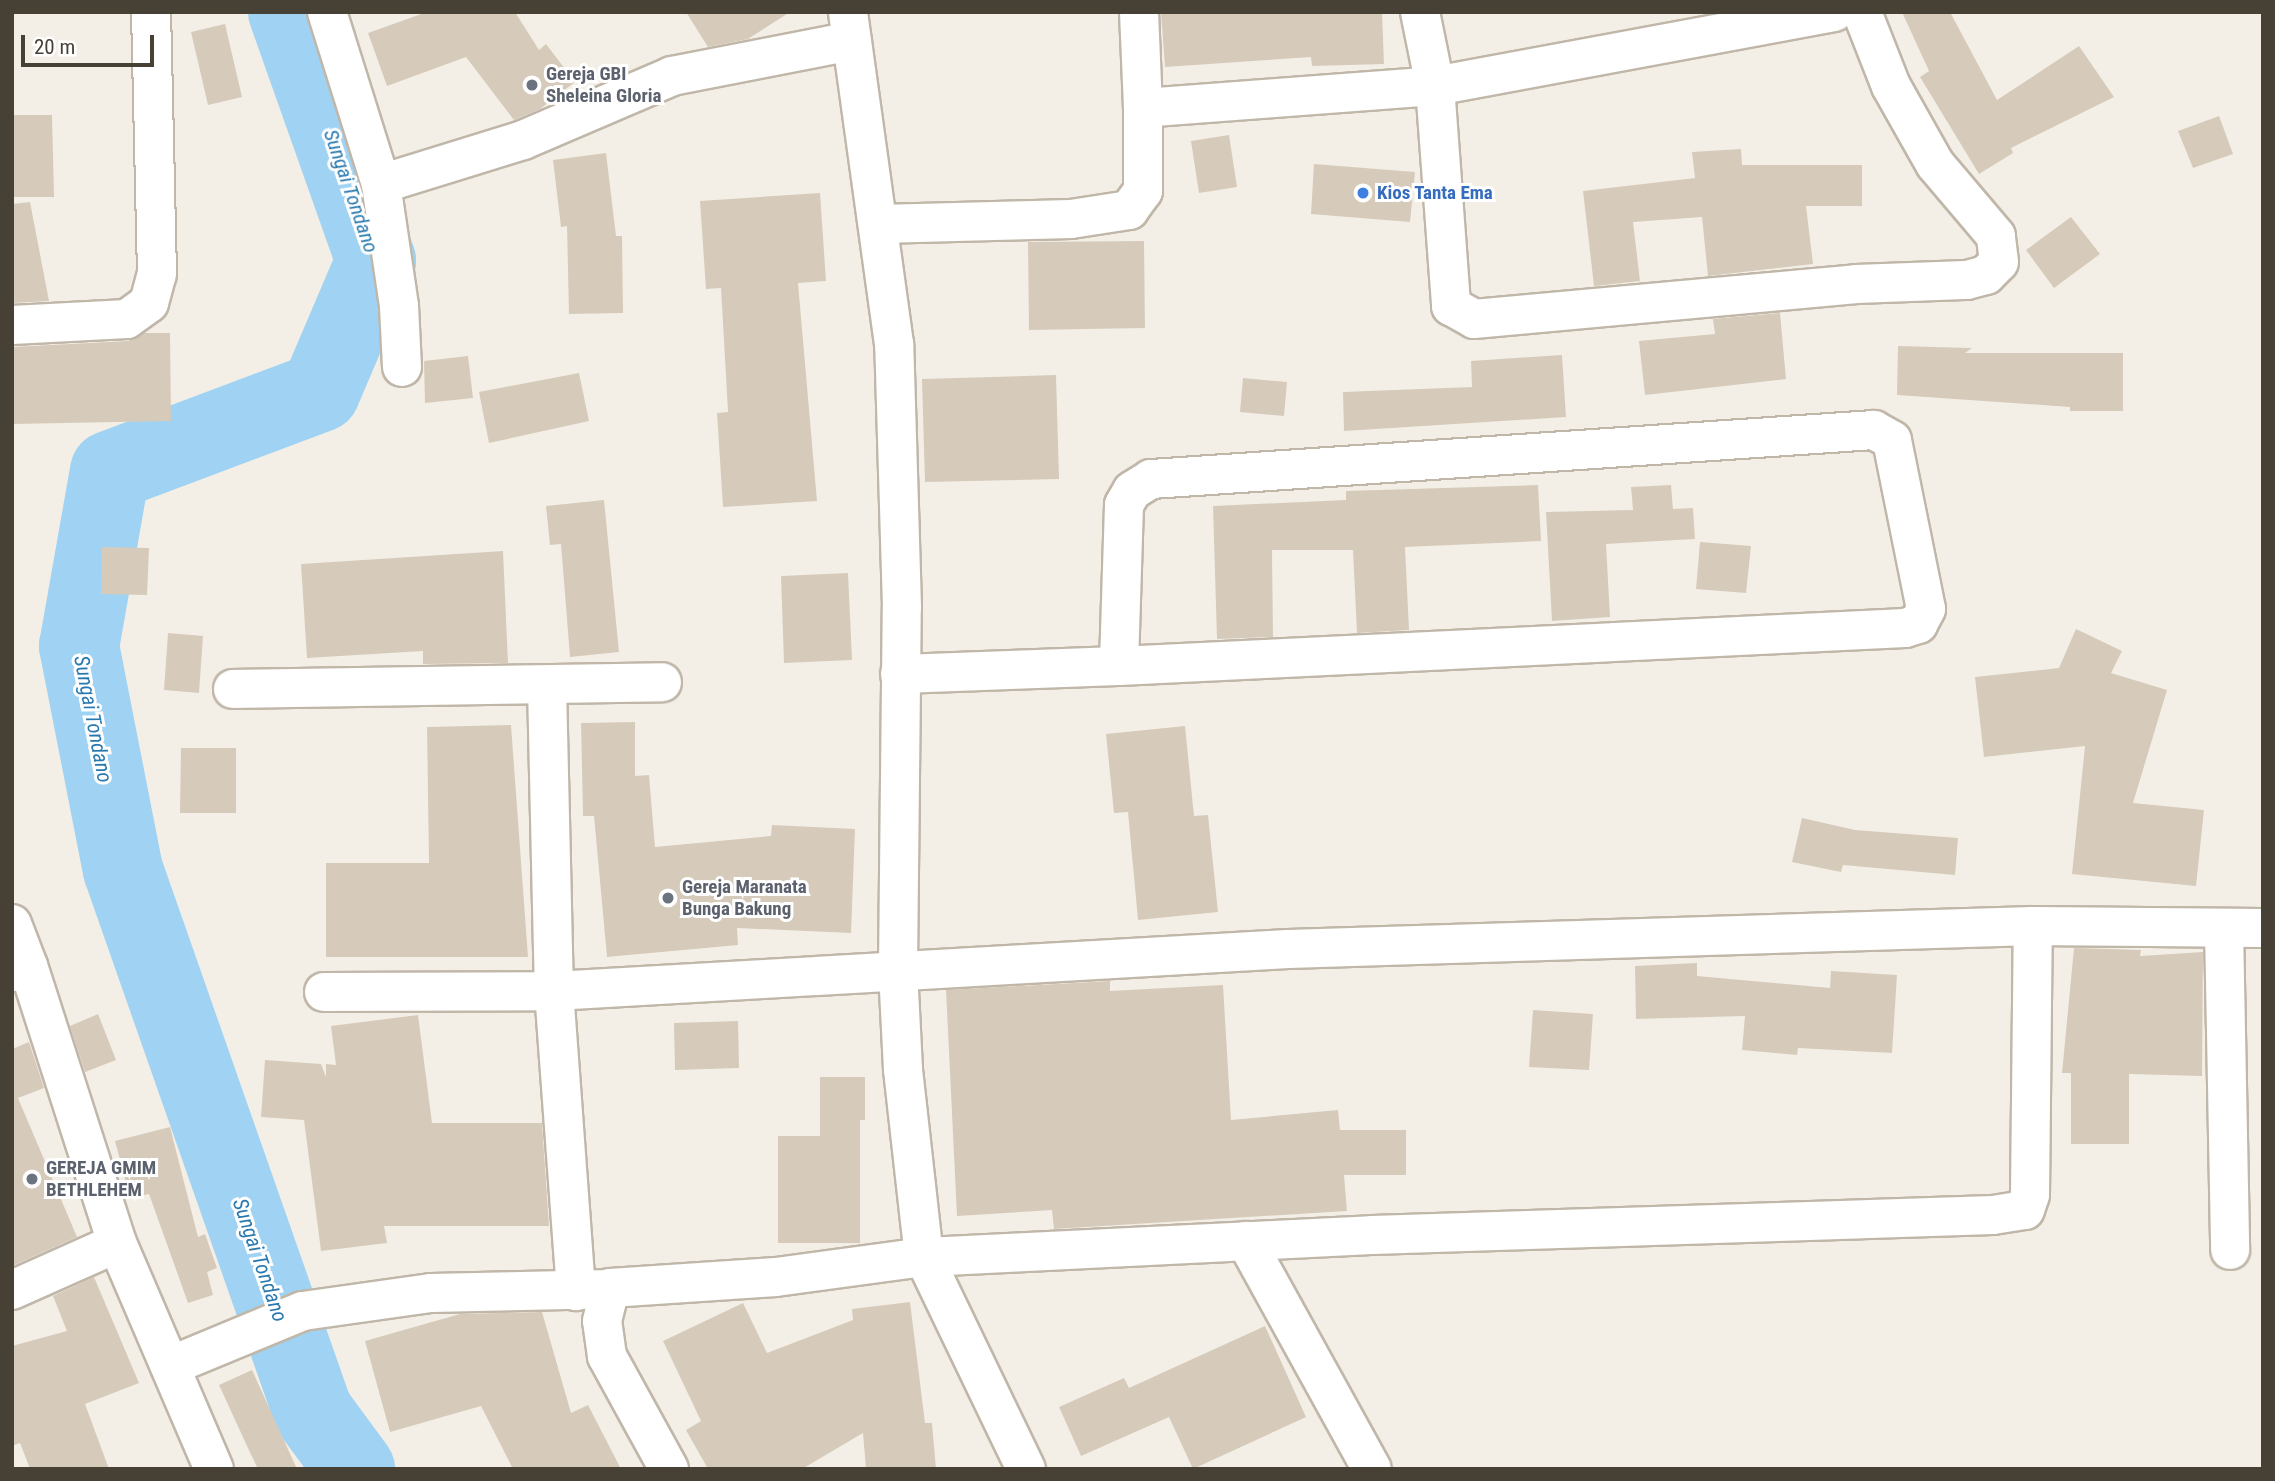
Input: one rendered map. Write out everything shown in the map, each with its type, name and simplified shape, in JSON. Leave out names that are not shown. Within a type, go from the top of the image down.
[{"type":"street","points":[[12,325],[127,319],[149,303],[157,274],[151,12]]},
{"type":"street","points":[[327,12],[382,184],[399,306],[401,367]]},
{"type":"street","points":[[879,224],[1071,219],[1129,210],[1143,191],[1139,12]]},
{"type":"street","points":[[1420,12],[1435,86],[1451,306],[1474,319],[1856,284],[1967,280],[1986,275],[1998,262],[1996,236],[1935,164],[1891,86],[1862,12]]},
{"type":"street","points":[[1143,108],[1435,86],[1834,12]]},
{"type":"street","points":[[382,184],[523,140],[672,76],[850,26],[894,344],[900,674],[898,969],[903,1069],[924,1257],[1026,1469]]},
{"type":"street","points":[[900,674],[1119,666],[1905,628],[1918,624],[1926,610],[1892,440],[1874,430],[1165,478],[1146,481],[1132,491],[1124,505],[1119,666]]},
{"type":"street","points":[[233,689],[547,686],[662,682]]},
{"type":"street","points":[[547,686],[554,991],[593,1290],[607,1356],[669,1469]]},
{"type":"street","points":[[12,924],[20,969],[117,1243],[214,1469]]},
{"type":"street","points":[[170,1366],[216,1344],[303,1311],[430,1293],[593,1290],[776,1277],[924,1257],[1246,1241],[1993,1215],[2025,1210],[2031,1195],[2033,926]]},
{"type":"street","points":[[324,992],[554,991],[1289,948],[2033,926],[2263,928]]},
{"type":"street","points":[[2224,928],[2230,1250]]},
{"type":"street","points":[[1246,1241],[1371,1469]]},
{"type":"street","points":[[12,1290],[117,1243]]},
{"type":"building","points":[[427,12],[515,12],[539,50],[546,44],[575,82],[540,109],[514,120],[466,57],[387,86],[368,33]]},
{"type":"building","points":[[686,12],[790,12],[748,39],[708,47]]},
{"type":"building","points":[[1161,12],[1382,12],[1384,64],[1312,66],[1311,57],[1165,67]]},
{"type":"building","points":[[1902,12],[1950,12],[1997,100],[2079,46],[2114,97],[2011,148],[2013,153],[1979,174],[1920,77],[1929,71]]},
{"type":"building","points":[[225,24],[242,97],[208,105],[191,32]]},
{"type":"building","points":[[12,115],[52,115],[54,197],[12,197]]},
{"type":"building","points":[[2219,116],[2233,154],[2193,168],[2178,131]]},
{"type":"building","points":[[1229,135],[1237,187],[1199,193],[1191,141]]},
{"type":"building","points":[[1741,149],[1742,165],[1862,165],[1862,206],[1806,206],[1813,264],[1708,276],[1702,217],[1633,222],[1640,281],[1594,286],[1583,191],[1695,178],[1692,152]]},
{"type":"building","points":[[606,153],[616,236],[622,236],[623,313],[569,314],[567,226],[561,227],[553,160]]},
{"type":"building","name":"Kios Tanta Ema","points":[[1314,164],[1415,172],[1410,222],[1311,214]]},
{"type":"building","points":[[820,193],[826,281],[798,283],[817,501],[723,507],[717,413],[728,412],[721,288],[706,289],[700,201]]},
{"type":"building","points":[[30,202],[49,301],[12,303],[12,204]]},
{"type":"building","points":[[2071,217],[2100,254],[2054,288],[2026,250]]},
{"type":"building","points":[[1144,241],[1145,328],[1029,330],[1028,242]]},
{"type":"building","points":[[1780,313],[1786,379],[1645,395],[1639,341],[1715,334],[1713,319]]},
{"type":"building","points":[[144,333],[170,333],[171,421],[12,424],[12,347],[128,341]]},
{"type":"building","points":[[1898,346],[1972,348],[1965,353],[2123,353],[2123,411],[2070,411],[2070,407],[1897,395]]},
{"type":"building","points":[[1562,355],[1566,417],[1344,431],[1343,392],[1472,387],[1471,361]]},
{"type":"building","points":[[468,356],[473,398],[425,403],[424,361]]},
{"type":"building","points":[[579,373],[589,421],[489,443],[479,392]]},
{"type":"building","points":[[1056,375],[1059,479],[925,482],[922,379]]},
{"type":"building","points":[[1243,378],[1287,382],[1284,416],[1240,412]]},
{"type":"building","points":[[1538,485],[1541,541],[1405,547],[1409,630],[1357,633],[1353,550],[1272,550],[1273,637],[1217,639],[1213,506],[1346,500],[1346,491]]},
{"type":"building","points":[[1671,485],[1673,509],[1693,508],[1695,539],[1606,544],[1610,617],[1552,621],[1546,512],[1633,510],[1631,487]]},
{"type":"building","points":[[604,500],[619,652],[570,657],[561,544],[550,545],[546,506]]},
{"type":"building","points":[[1700,542],[1751,546],[1746,593],[1696,589]]},
{"type":"building","points":[[102,547],[149,548],[147,595],[101,594]]},
{"type":"building","points":[[503,551],[508,663],[423,664],[423,651],[307,658],[301,564]]},
{"type":"building","points":[[848,573],[852,660],[784,663],[781,576]]},
{"type":"building","points":[[2076,629],[2122,651],[2111,673],[2167,690],[2133,803],[2204,810],[2196,886],[2072,874],[2085,746],[1984,757],[1975,677],[2059,668]]},
{"type":"building","points":[[168,633],[203,636],[199,693],[164,690]]},
{"type":"building","points":[[635,722],[635,776],[649,775],[655,847],[771,836],[772,825],[855,829],[851,933],[737,928],[738,945],[607,957],[594,816],[583,816],[581,723]]},
{"type":"building","points":[[511,725],[528,957],[326,957],[326,863],[429,863],[427,727]]},
{"type":"building","points":[[1185,726],[1194,816],[1208,815],[1218,912],[1138,920],[1128,812],[1114,813],[1106,734]]},
{"type":"building","points":[[181,748],[236,748],[236,813],[180,813]]},
{"type":"building","points":[[1802,818],[1855,830],[1958,838],[1955,875],[1843,865],[1841,872],[1792,862]]},
{"type":"building","points":[[2074,948],[2141,950],[2140,956],[2203,952],[2202,1076],[2129,1074],[2129,1144],[2071,1144],[2071,1073],[2062,1073]]},
{"type":"building","points":[[1697,963],[1697,976],[1830,988],[1831,971],[1897,975],[1892,1053],[1798,1048],[1797,1055],[1742,1050],[1745,1016],[1636,1019],[1635,966]]},
{"type":"building","points":[[1110,981],[1110,991],[1223,985],[1231,1120],[1338,1110],[1340,1130],[1406,1130],[1406,1175],[1344,1175],[1347,1211],[1054,1229],[1052,1210],[957,1216],[946,990]]},
{"type":"building","points":[[1533,1010],[1593,1014],[1589,1070],[1529,1067]]},
{"type":"building","points":[[98,1014],[116,1060],[85,1072],[70,1026]]},
{"type":"building","points":[[418,1015],[432,1123],[542,1123],[549,1226],[384,1226],[387,1243],[321,1251],[304,1120],[261,1117],[265,1060],[321,1064],[326,1077],[326,1064],[336,1065],[331,1026]]},
{"type":"building","points":[[738,1021],[739,1068],[675,1070],[674,1023]]},
{"type":"building","name":"GEREJA GMIM BETHLEHEM","points":[[29,1042],[44,1088],[18,1098],[77,1237],[12,1266],[12,1049]]},
{"type":"building","points":[[820,1077],[865,1077],[865,1120],[860,1120],[860,1243],[778,1243],[778,1136],[820,1136]]},
{"type":"building","points":[[170,1127],[198,1237],[205,1234],[217,1268],[207,1272],[213,1295],[188,1303],[149,1194],[130,1198],[115,1141]]},
{"type":"building","points":[[94,1277],[139,1383],[85,1404],[109,1469],[30,1469],[20,1443],[12,1446],[12,1346],[67,1331],[53,1296]]},
{"type":"building","points":[[910,1302],[925,1423],[932,1423],[936,1469],[866,1469],[863,1433],[802,1469],[708,1469],[686,1430],[701,1421],[663,1341],[743,1303],[767,1353],[853,1320],[852,1309]]},
{"type":"building","points":[[542,1312],[571,1413],[588,1405],[621,1469],[513,1469],[481,1406],[390,1432],[365,1341],[460,1314]]},
{"type":"building","points":[[1265,1326],[1306,1417],[1193,1469],[1169,1417],[1081,1456],[1059,1407],[1124,1378],[1129,1388]]},
{"type":"building","points":[[252,1370],[297,1469],[258,1469],[219,1385]]},
{"type":"waterway","name":"Sungai Tondano","points":[[288,12],[376,261],[320,392],[110,471],[79,646],[123,870],[313,1412],[355,1469]]},
{"type":"place","name":"Gereja GBI Sheleina Gloria","points":[[532,85]]},
{"type":"place","name":"Kios Tanta Ema","points":[[1363,193]]},
{"type":"place","name":"Gereja Maranata Bunga Bakung","points":[[668,898]]},
{"type":"place","name":"GEREJA GMIM BETHLEHEM","points":[[32,1179]]}]
